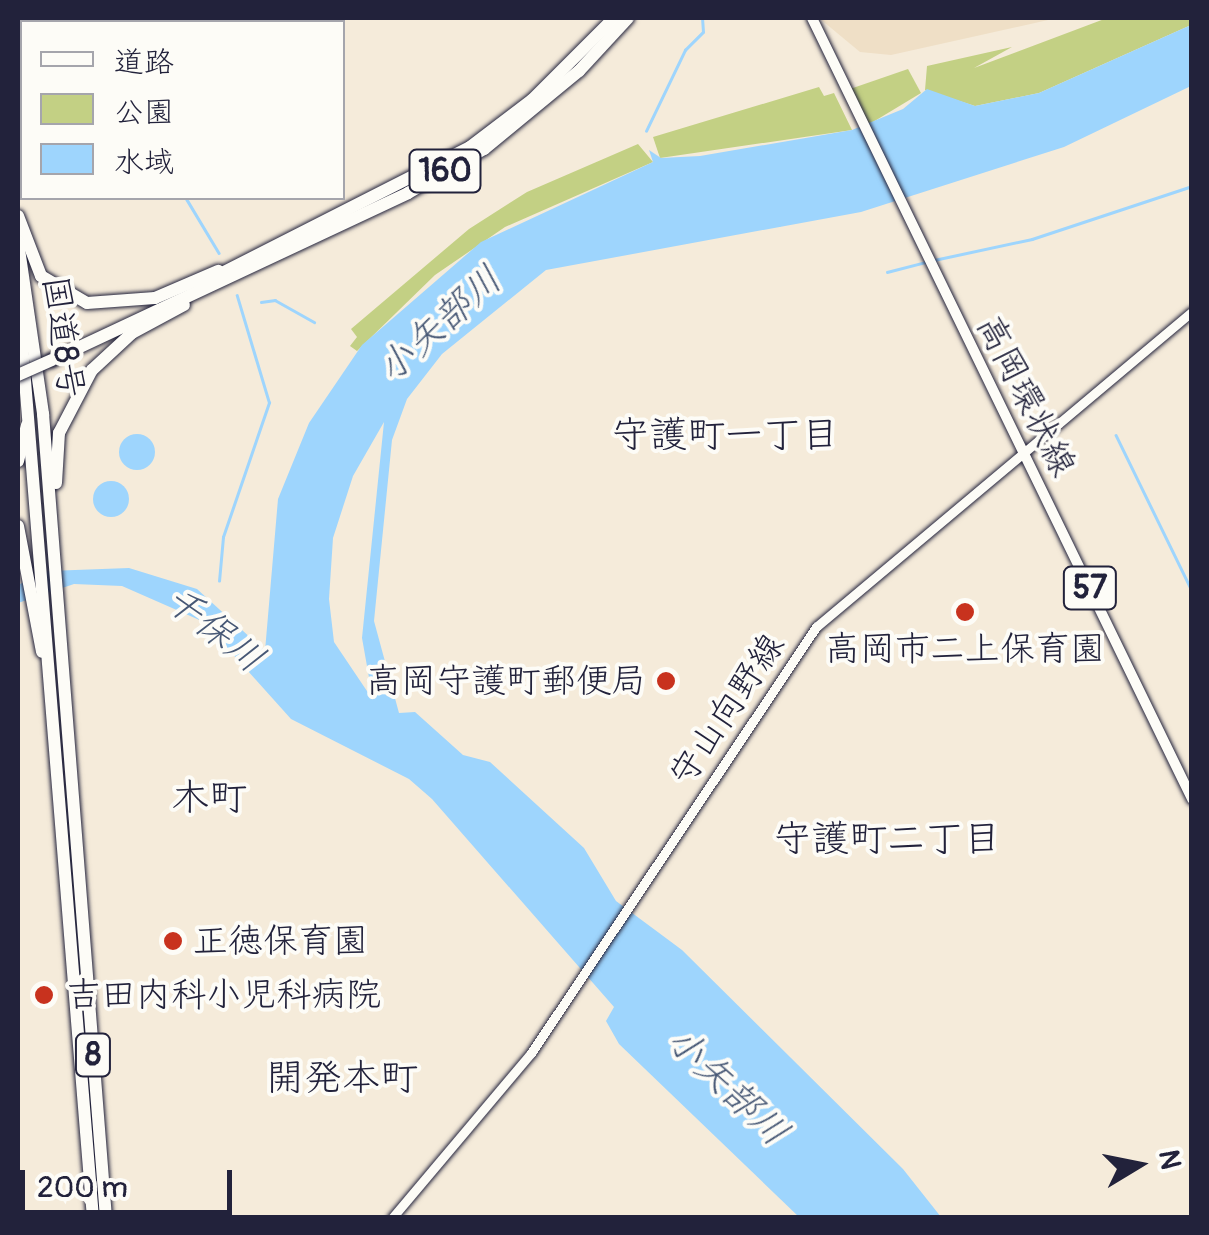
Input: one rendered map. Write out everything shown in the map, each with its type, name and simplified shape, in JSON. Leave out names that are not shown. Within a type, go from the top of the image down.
[{"type":"highway","name":"160","points":[[50,522],[59,433],[92,370],[132,333],[227,274],[470,147],[532,100],[614,18]]},
{"type":"highway","name":"160","points":[[18,375],[484,149],[580,71],[628,18]]},
{"type":"highway","name":"160","points":[[18,216],[41,276],[87,304],[130,304],[227,274]]},
{"type":"highway","name":"国道8号","points":[[18,242],[50,522],[51,649],[64,678],[106,1218]]},
{"type":"highway","name":"国道8号","points":[[18,294],[50,522]]},
{"type":"highway","points":[[18,461],[26,442],[25,343]]},
{"type":"highway","name":"160","points":[[18,367],[50,357]]},
{"type":"highway","points":[[20,530],[51,649]]},
{"type":"highway","name":"8","points":[[51,649],[93,1218]]},
{"type":"main road","name":"高岡環状線","points":[[812,18],[828,60],[1192,798]]},
{"type":"main road","name":"守山向野線","points":[[392,1218],[532,1054],[816,626],[1192,310]]},
{"type":"shaded area","points":[[819,18],[1057,18],[891,55],[860,52]]},
{"type":"green space","points":[[1107,18],[1191,18],[1191,25],[1039,93],[975,106],[925,90],[927,66],[1012,47],[974,68]]},
{"type":"green space","points":[[908,69],[921,93],[868,125],[850,89]]},
{"type":"green space","points":[[819,87],[824,96],[834,93],[852,130],[660,158],[653,137]]},
{"type":"green space","points":[[638,144],[653,162],[505,227],[435,275],[357,351],[350,346],[357,337],[351,329],[469,229],[527,192]]},
{"type":"water","points":[[1191,25],[1191,86],[1064,147],[861,212],[546,270],[442,354],[407,399],[392,440],[374,621],[399,713],[415,712],[463,755],[490,762],[584,848],[616,901],[682,950],[903,1169],[941,1217],[799,1217],[619,1044],[606,1021],[614,1007],[432,799],[409,779],[291,719],[204,622],[122,586],[74,584],[18,603],[18,585],[48,571],[129,568],[197,589],[265,651],[278,499],[309,423],[362,345],[481,242],[653,162],[649,150],[661,158],[700,156],[852,130],[903,109],[927,89],[975,106],[1039,93]],"holes":[[[384,422],[362,638],[373,700],[334,642],[329,599],[333,538],[353,476]]]},
{"type":"water","points":[[137,434],[150,439],[155,452],[150,465],[137,470],[124,465],[119,452],[124,439]]},
{"type":"water","points":[[111,481],[124,486],[129,499],[124,512],[111,517],[98,512],[93,499],[98,486]]},
{"type":"waterway","points":[[646,131],[685,50],[703,32],[702,18]]},
{"type":"waterway","points":[[934,260],[1032,239],[1192,186]]},
{"type":"waterway","points":[[187,200],[219,253]]},
{"type":"waterway","points":[[887,272],[926,262]]},
{"type":"waterway","name":"千保川","points":[[219,581],[223,537],[269,403],[237,296]]},
{"type":"waterway","points":[[261,302],[275,300],[314,322]]},
{"type":"waterway","points":[[1116,435],[1192,591]]},
{"type":"place","name":"高岡市二上保育園","points":[[965,612]]},
{"type":"place","name":"高岡守護町郵便局","points":[[666,681]]},
{"type":"place","name":"正徳保育園","points":[[173,941]]},
{"type":"place","name":"吉田内科小児科病院","points":[[44,995]]},
{"type":"district","name":"守護町一丁目","points":[[725,436]]},
{"type":"district","name":"木町","points":[[209,799]]},
{"type":"district","name":"守護町二丁目","points":[[887,840]]},
{"type":"district","name":"開発本町","points":[[342,1079]]},
{"type":"water label","name":"小矢部川","points":[[440,325]]},
{"type":"water label","name":"小矢部川","points":[[727,1087]]}]
